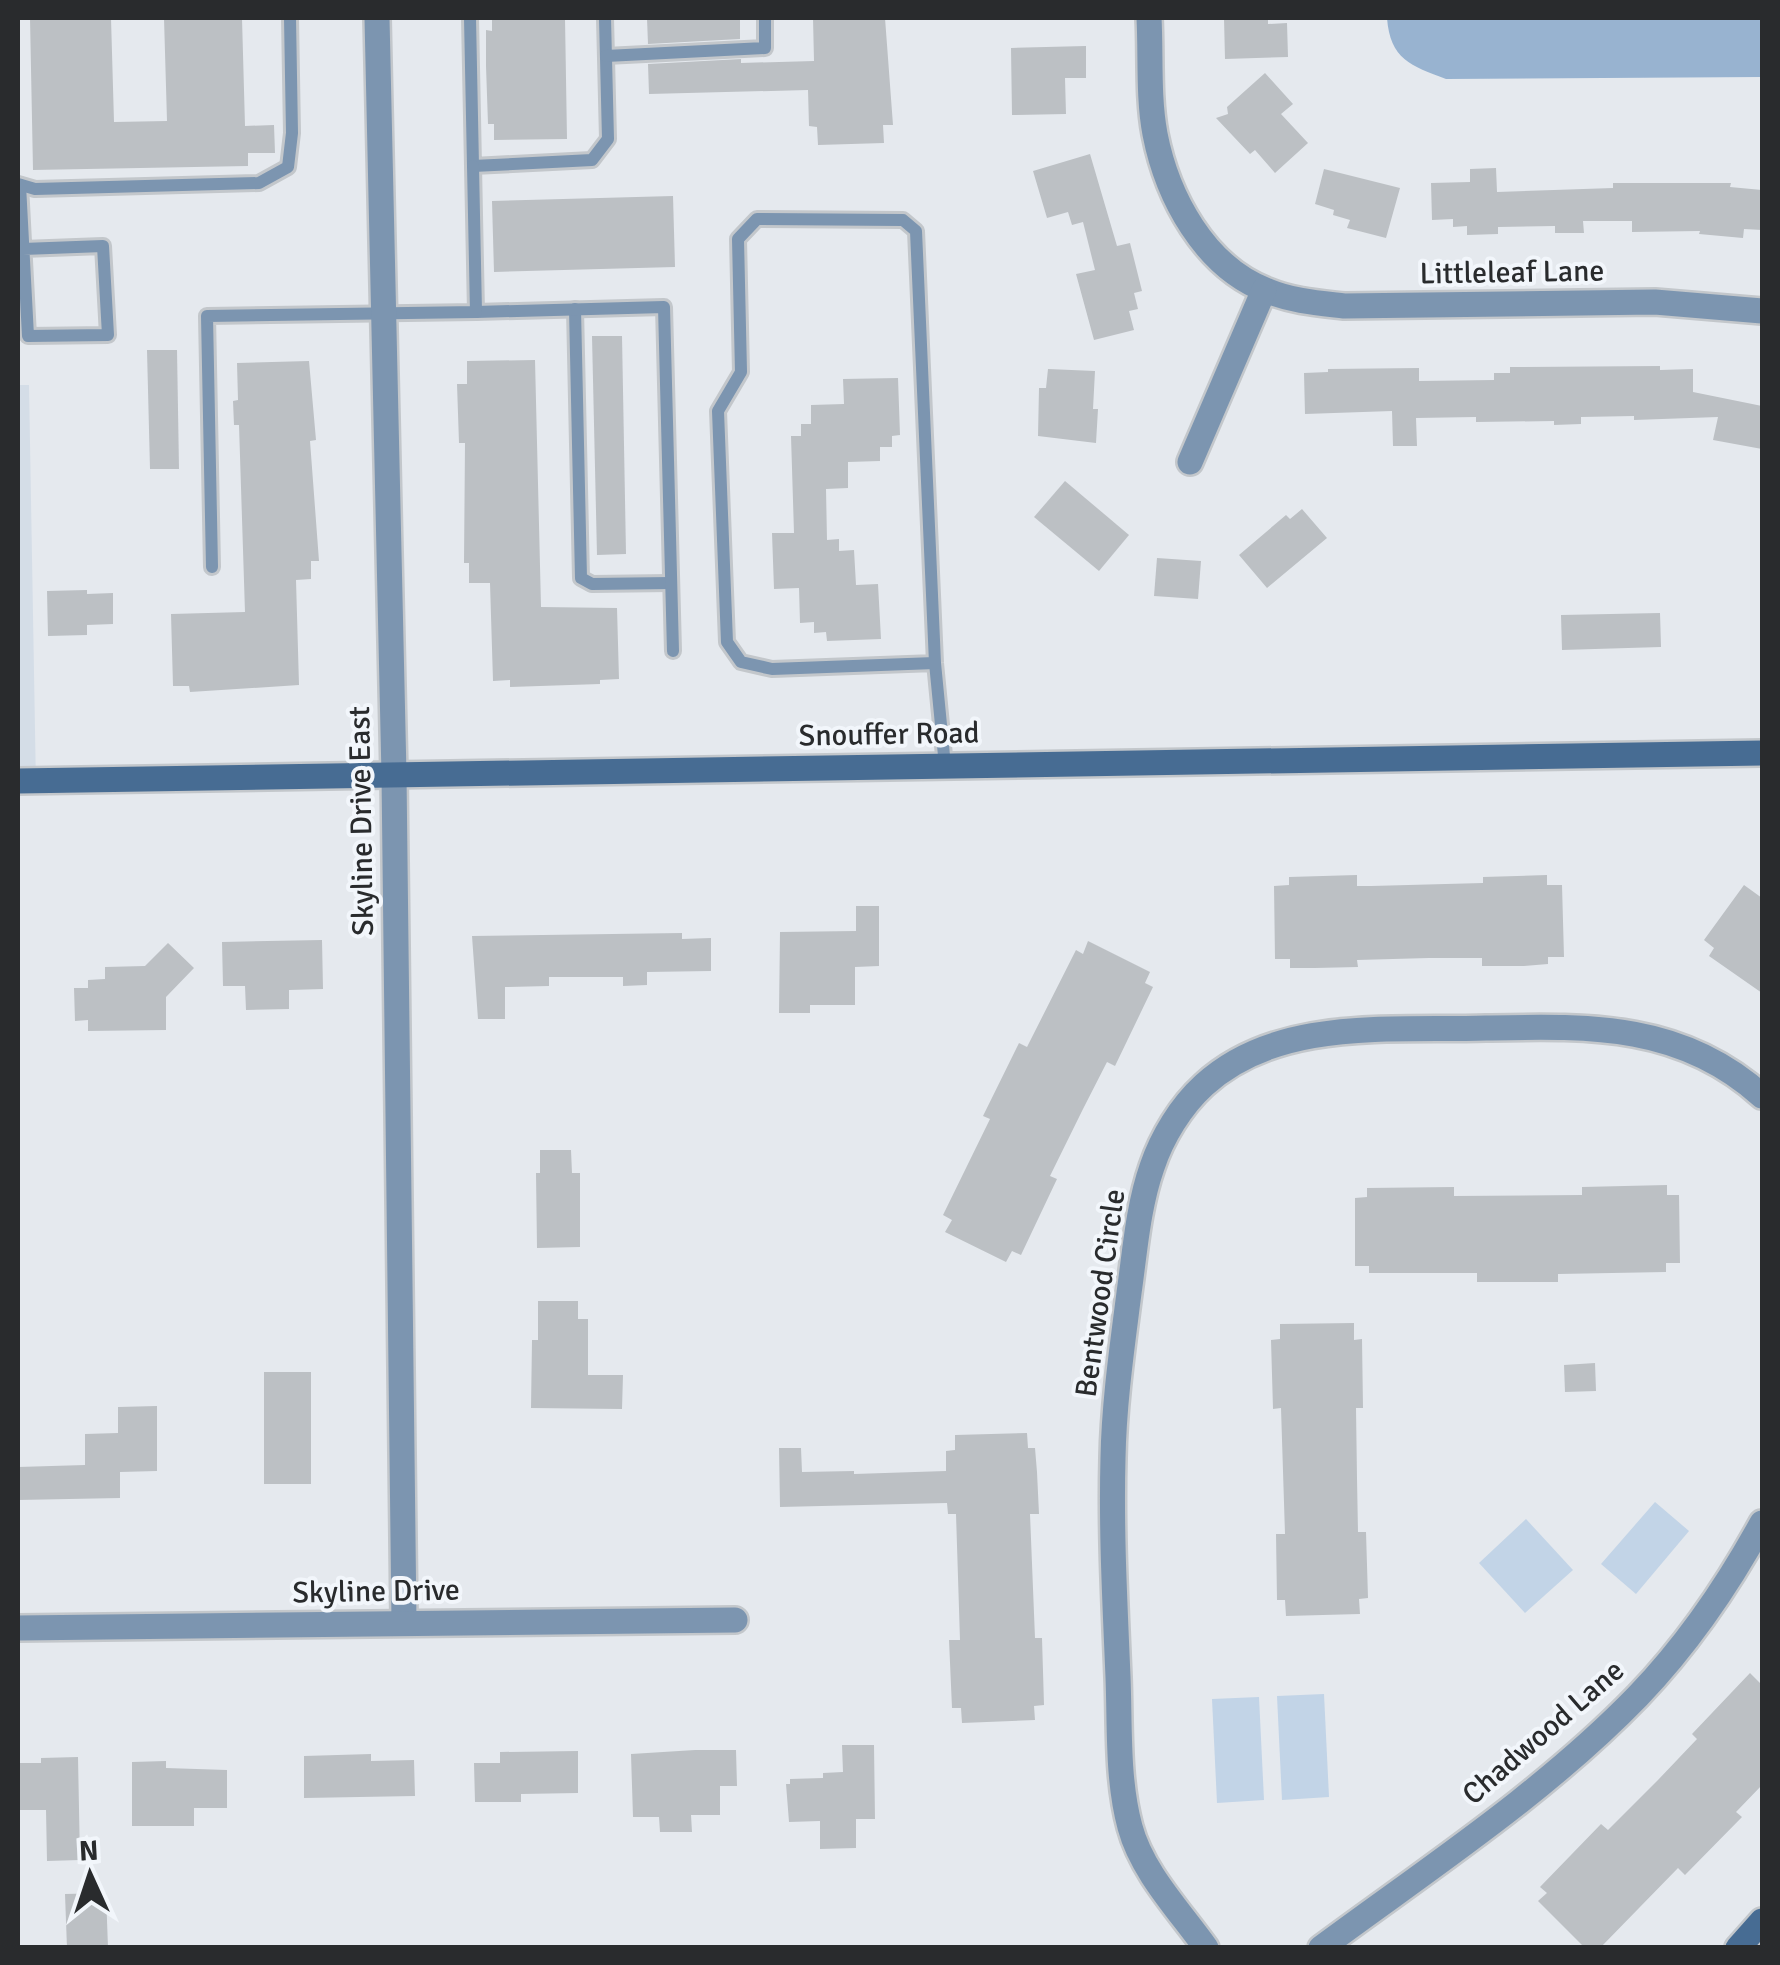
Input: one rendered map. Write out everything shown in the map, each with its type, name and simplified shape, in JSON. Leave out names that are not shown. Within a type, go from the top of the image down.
[{"type":"main road","name":"Snouffer Road","points":[[18,781],[1762,752]]},
{"type":"main road","points":[[1738,1948],[1762,1920]]},
{"type":"street","name":"Skyline Drive East","points":[[377,18],[394,775],[404,1623]]},
{"type":"street","points":[[1149,18],[1154,130],[1167,181],[1205,245],[1230,268],[1264,290],[1190,462]]},
{"type":"street","name":"Littleleaf Lane","points":[[1264,290],[1301,301],[1344,306],[1655,302],[1762,311]]},
{"type":"street","name":"Bentwood Circle","points":[[1206,1948],[1150,1870],[1136,1844],[1124,1799],[1112,1460],[1143,1200],[1156,1157],[1182,1110],[1202,1086],[1246,1056],[1298,1039],[1360,1031],[1554,1027],[1630,1032],[1718,1061],[1762,1096]]},
{"type":"street","name":"Chadwood Lane","points":[[1321,1948],[1549,1779],[1638,1696],[1722,1591],[1762,1523]]},
{"type":"street","name":"Skyline Drive","points":[[18,1628],[735,1620]]},
{"type":"lane","points":[[23,249],[103,246],[108,335],[28,336],[19,185],[34,189],[259,183],[288,167],[292,133],[290,18]]},
{"type":"lane","points":[[470,18],[476,312]]},
{"type":"lane","points":[[473,166],[592,160],[608,140],[605,18]]},
{"type":"lane","points":[[606,56],[766,48],[764,18]]},
{"type":"lane","points":[[935,664],[772,669],[740,662],[727,642],[718,412],[740,372],[738,239],[757,219],[903,220],[916,231],[935,664],[945,766]]},
{"type":"lane","points":[[212,566],[208,316],[664,307],[673,650]]},
{"type":"lane","points":[[575,309],[582,578],[592,584],[672,582]]},
{"type":"shaded area","points":[[1387,18],[1762,18],[1762,77],[1446,79],[1404,59],[1393,43]]},
{"type":"shaded area","points":[[18,385],[29,385],[36,787],[18,787]]},
{"type":"shaded area","points":[[1655,1502],[1689,1531],[1636,1594],[1601,1564]]},
{"type":"shaded area","points":[[1526,1519],[1573,1570],[1525,1613],[1479,1563]]},
{"type":"shaded area","points":[[1324,1694],[1329,1797],[1282,1800],[1277,1696]]},
{"type":"shaded area","points":[[1259,1697],[1264,1800],[1217,1803],[1212,1699]]},
{"type":"building","points":[[30,18],[111,18],[114,122],[167,121],[164,18],[242,18],[245,126],[274,125],[275,153],[248,153],[248,166],[33,170]]},
{"type":"building","points":[[492,18],[565,18],[567,139],[494,140],[494,124],[488,124],[486,66],[486,30],[492,31]]},
{"type":"building","points":[[647,18],[740,18],[740,39],[648,44]]},
{"type":"building","points":[[813,18],[885,18],[893,125],[883,125],[884,143],[818,145],[817,127],[809,126],[808,90],[649,94],[648,64],[741,59],[741,63],[814,61]]},
{"type":"building","points":[[1224,18],[1268,18],[1268,24],[1287,23],[1288,57],[1225,59]]},
{"type":"building","points":[[1086,46],[1086,78],[1065,78],[1066,114],[1012,115],[1011,48]]},
{"type":"building","points":[[1265,73],[1293,104],[1281,114],[1308,143],[1275,173],[1255,150],[1250,154],[1216,118],[1228,114],[1227,107]]},
{"type":"building","points":[[1090,154],[1117,246],[1130,243],[1142,291],[1134,293],[1138,309],[1129,311],[1134,330],[1094,340],[1076,274],[1095,270],[1083,222],[1072,225],[1068,212],[1047,218],[1033,171]]},
{"type":"building","points":[[1496,168],[1497,192],[1613,188],[1613,183],[1731,183],[1730,187],[1762,190],[1762,230],[1744,229],[1743,238],[1699,234],[1700,231],[1632,232],[1632,221],[1583,221],[1584,233],[1555,233],[1555,226],[1498,227],[1498,234],[1467,235],[1467,226],[1453,227],[1453,219],[1432,220],[1431,183],[1470,182],[1470,169]]},
{"type":"building","points":[[1324,169],[1400,188],[1386,238],[1347,228],[1350,220],[1315,204]]},
{"type":"building","points":[[673,196],[675,267],[494,272],[492,201]]},
{"type":"building","points":[[592,336],[622,336],[626,554],[597,555]]},
{"type":"building","points":[[147,350],[177,350],[179,469],[150,469]]},
{"type":"building","points":[[535,360],[541,607],[617,608],[619,679],[600,680],[600,684],[510,687],[510,680],[493,681],[490,583],[469,583],[469,563],[464,563],[465,443],[459,443],[457,384],[467,384],[467,361]]},
{"type":"building","points":[[309,361],[316,440],[310,441],[319,561],[311,561],[311,579],[296,580],[299,685],[190,692],[189,686],[173,686],[171,614],[245,612],[239,425],[234,425],[233,401],[238,400],[237,363]]},
{"type":"building","points":[[1660,366],[1660,370],[1693,369],[1693,392],[1762,406],[1762,449],[1713,440],[1718,417],[1581,417],[1581,424],[1554,425],[1554,421],[1476,422],[1476,417],[1416,418],[1417,446],[1393,446],[1392,411],[1305,414],[1304,373],[1328,369],[1419,368],[1419,381],[1494,380],[1494,373],[1510,373],[1510,367]]},
{"type":"building","points":[[1048,369],[1095,371],[1096,443],[1038,436],[1039,388],[1046,388]]},
{"type":"building","points":[[898,378],[900,435],[892,436],[892,447],[880,447],[880,461],[848,462],[848,488],[826,489],[827,540],[839,539],[839,551],[854,550],[856,585],[878,584],[881,639],[827,641],[826,632],[814,633],[814,622],[800,623],[799,588],[774,589],[772,533],[794,533],[791,436],[801,436],[801,424],[811,424],[811,405],[844,404],[843,379]]},
{"type":"building","points":[[1065,481],[1129,535],[1099,571],[1034,517]]},
{"type":"building","points":[[1302,509],[1327,538],[1267,588],[1239,555],[1286,515],[1290,519]]},
{"type":"building","points":[[1157,558],[1201,561],[1198,599],[1154,596]]},
{"type":"building","points":[[87,590],[87,594],[113,593],[113,624],[87,625],[87,635],[48,636],[47,591]]},
{"type":"building","points":[[1660,613],[1661,647],[1562,650],[1561,615]]},
{"type":"building","points":[[1357,875],[1357,886],[1371,886],[1483,883],[1483,877],[1547,875],[1547,885],[1562,885],[1564,957],[1548,957],[1548,964],[1524,966],[1482,966],[1482,958],[1429,958],[1357,960],[1358,967],[1315,968],[1290,968],[1290,959],[1275,959],[1274,886],[1289,885],[1289,877]]},
{"type":"building","points":[[1744,885],[1762,898],[1762,993],[1709,956],[1714,948],[1704,940]]},
{"type":"building","points":[[856,906],[879,906],[879,966],[855,967],[855,1005],[810,1005],[810,1013],[779,1013],[780,932],[856,931]]},
{"type":"building","points":[[682,933],[682,939],[711,938],[711,971],[647,972],[647,985],[623,986],[623,977],[549,977],[549,986],[505,987],[505,1019],[478,1019],[472,936]]},
{"type":"building","points":[[322,940],[323,989],[289,990],[289,1009],[246,1010],[245,986],[223,986],[222,942]]},
{"type":"building","points":[[1088,941],[1150,972],[1145,983],[1153,987],[1115,1066],[1107,1062],[1050,1176],[1057,1179],[1021,1255],[1012,1251],[1006,1262],[945,1232],[952,1220],[943,1215],[990,1119],[983,1116],[1019,1043],[1027,1047],[1076,950],[1083,954]]},
{"type":"building","points":[[168,943],[194,968],[166,997],[166,1030],[88,1031],[88,1020],[75,1021],[74,988],[88,988],[88,980],[105,979],[105,967],[145,966]]},
{"type":"building","points":[[540,1150],[571,1150],[572,1173],[580,1173],[580,1247],[537,1248],[536,1173],[540,1173]]},
{"type":"building","points":[[1667,1185],[1667,1195],[1679,1195],[1680,1263],[1666,1263],[1666,1272],[1558,1274],[1558,1282],[1477,1282],[1477,1273],[1369,1273],[1369,1266],[1355,1266],[1355,1198],[1367,1197],[1367,1188],[1454,1187],[1454,1196],[1582,1195],[1582,1187]]},
{"type":"building","points":[[538,1301],[578,1301],[578,1319],[588,1319],[588,1375],[623,1375],[622,1409],[531,1408],[532,1340],[538,1340]]},
{"type":"building","points":[[1354,1323],[1354,1340],[1362,1339],[1363,1408],[1356,1408],[1358,1532],[1366,1532],[1368,1598],[1359,1599],[1360,1614],[1286,1616],[1285,1600],[1277,1600],[1276,1534],[1285,1534],[1281,1408],[1273,1409],[1271,1340],[1280,1339],[1280,1324]]},
{"type":"building","points":[[1595,1363],[1596,1391],[1565,1392],[1564,1365]]},
{"type":"building","points":[[264,1372],[311,1372],[311,1484],[264,1484]]},
{"type":"building","points":[[157,1406],[157,1471],[120,1472],[120,1498],[18,1500],[18,1467],[85,1465],[85,1434],[118,1433],[118,1407]]},
{"type":"building","points":[[1027,1433],[1028,1448],[1035,1448],[1037,1472],[1039,1514],[1030,1514],[1035,1638],[1042,1638],[1044,1705],[1034,1706],[1035,1720],[962,1723],[961,1708],[952,1708],[949,1640],[960,1640],[956,1514],[948,1514],[947,1503],[780,1507],[779,1448],[801,1448],[802,1472],[946,1471],[946,1451],[955,1450],[955,1435]]},
{"type":"building","points":[[1750,1673],[1762,1685],[1762,1785],[1736,1812],[1742,1817],[1685,1875],[1678,1868],[1600,1948],[1585,1948],[1538,1901],[1547,1893],[1540,1887],[1601,1824],[1608,1830],[1658,1780],[1697,1739],[1692,1734]]},
{"type":"building","points":[[842,1745],[874,1745],[875,1819],[856,1819],[856,1848],[820,1849],[820,1821],[789,1822],[786,1784],[790,1784],[790,1779],[823,1778],[823,1773],[843,1772]]},
{"type":"building","points":[[736,1750],[737,1786],[720,1786],[720,1815],[691,1815],[692,1832],[660,1832],[659,1817],[633,1817],[631,1754]]},
{"type":"building","points":[[578,1751],[578,1793],[521,1794],[521,1802],[475,1802],[474,1763],[500,1763],[500,1752]]},
{"type":"building","points":[[371,1754],[371,1761],[414,1760],[415,1796],[304,1798],[304,1756]]},
{"type":"building","points":[[78,1757],[80,1860],[47,1861],[46,1810],[18,1810],[18,1763]]},
{"type":"building","points":[[166,1761],[166,1768],[227,1770],[227,1808],[194,1808],[194,1826],[132,1826],[132,1762]]},
{"type":"building","points":[[106,1893],[108,1948],[67,1948],[65,1894]]}]
